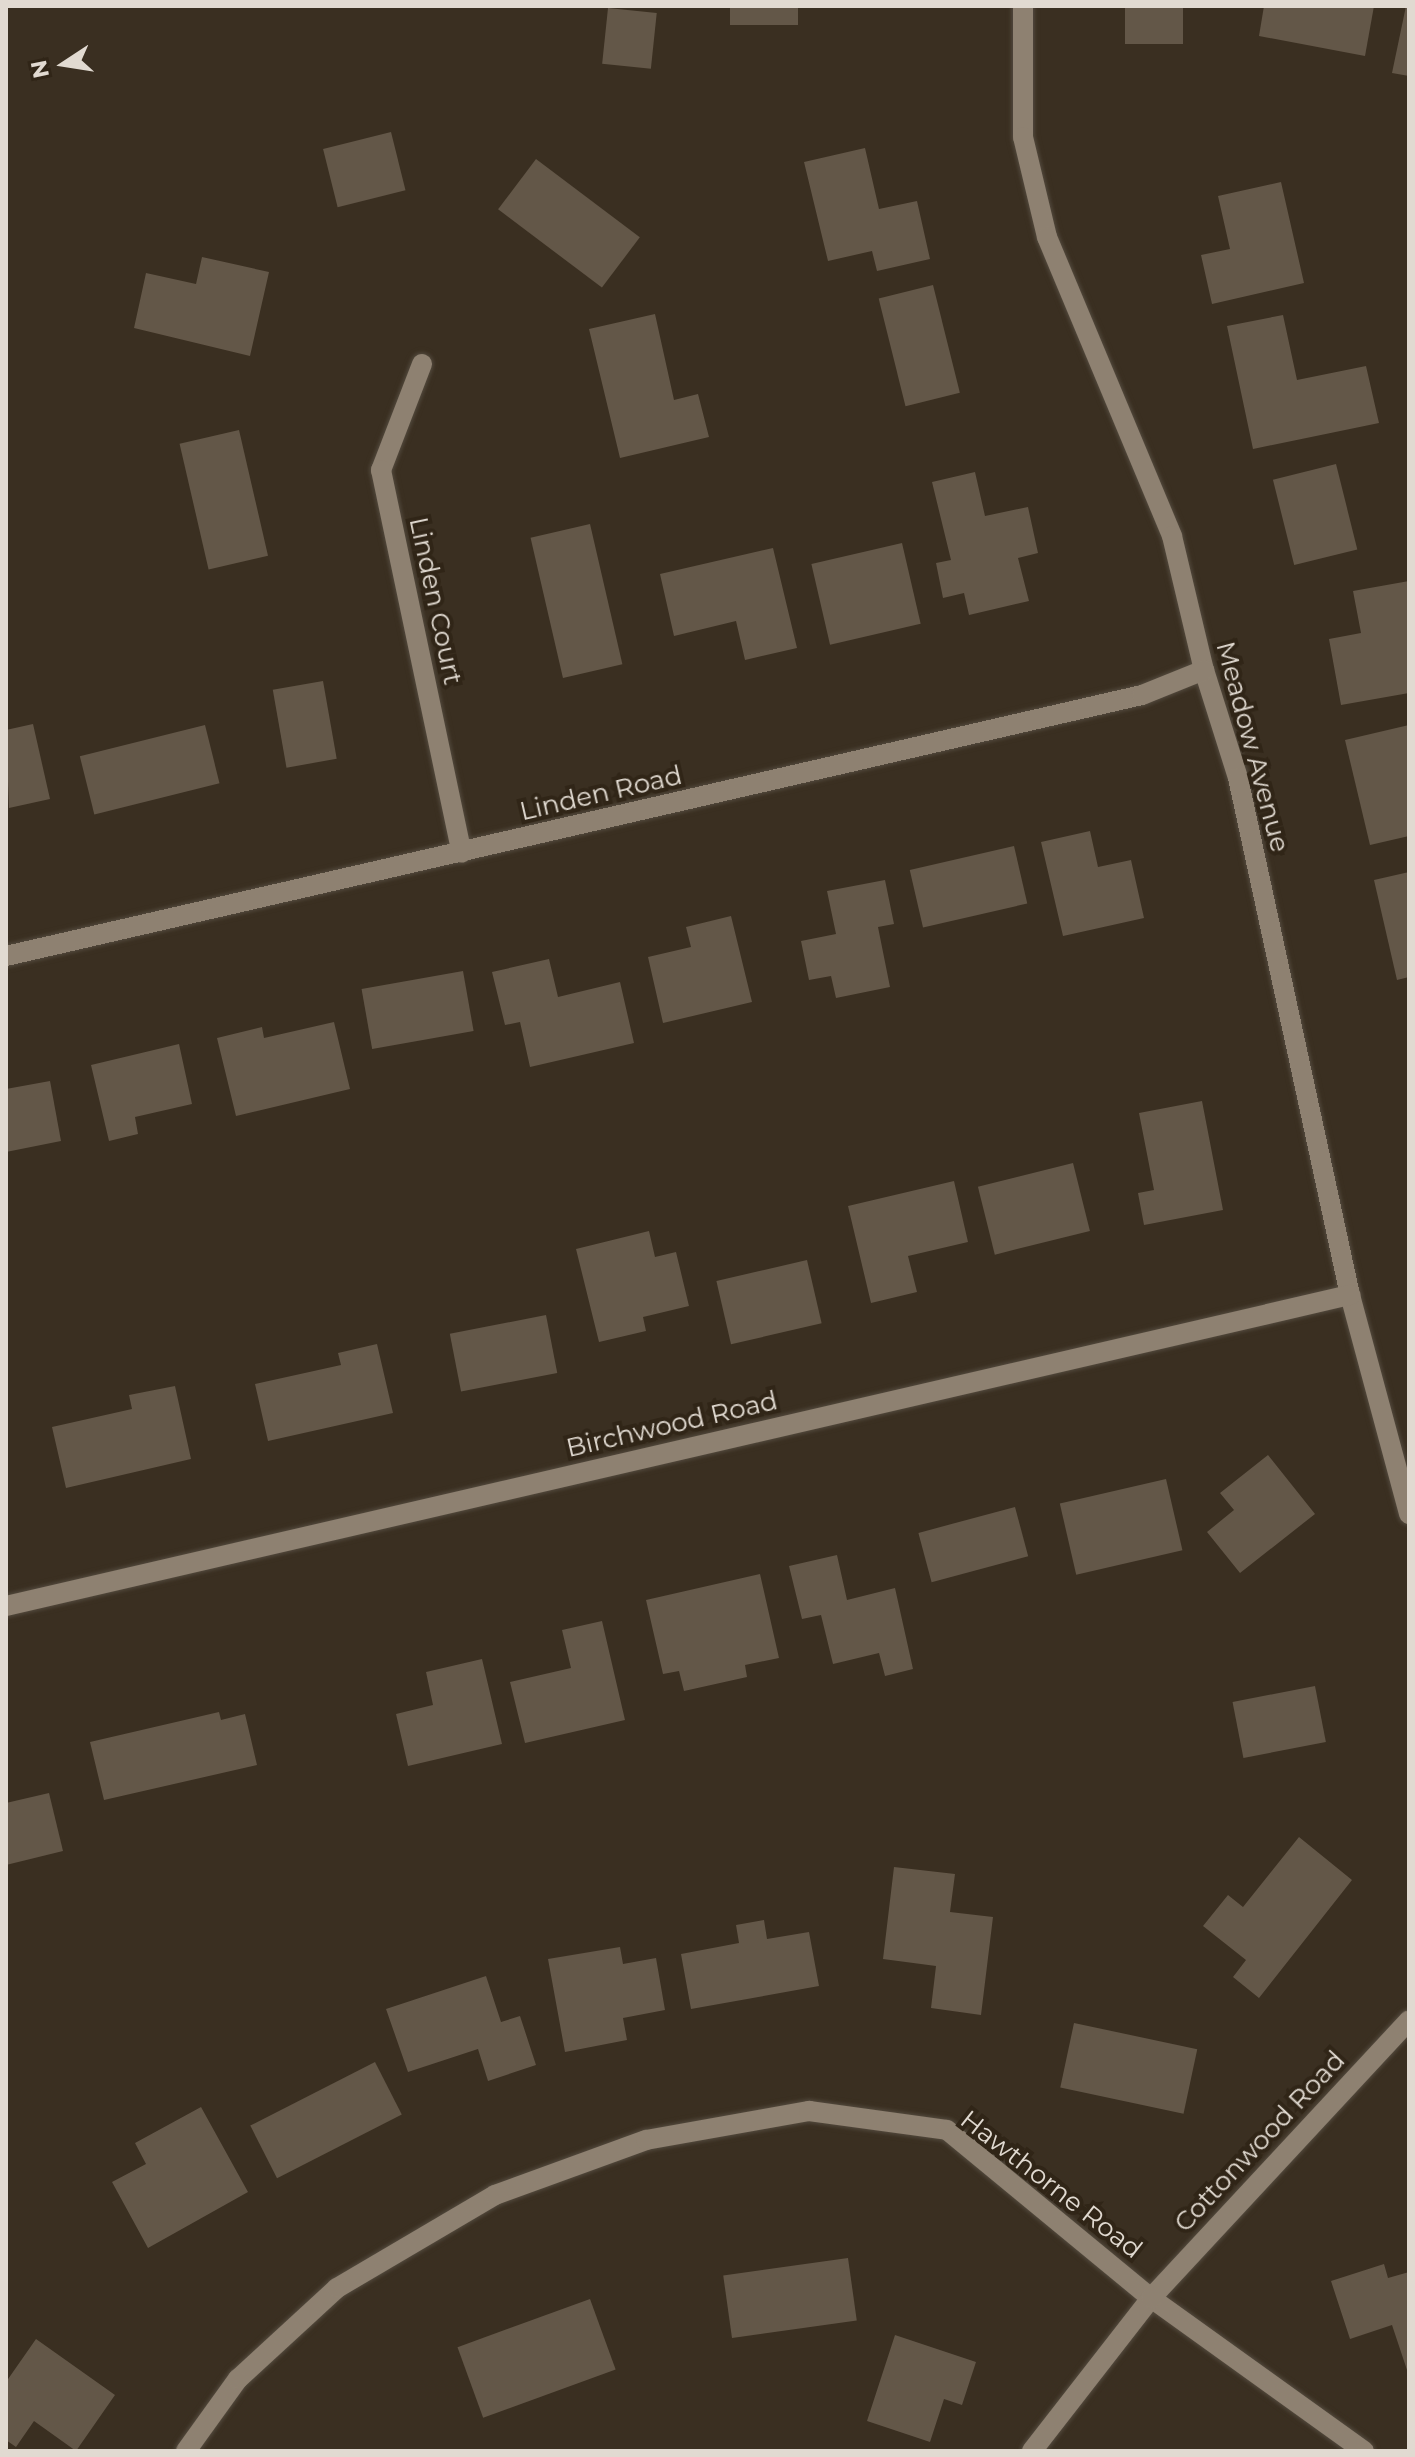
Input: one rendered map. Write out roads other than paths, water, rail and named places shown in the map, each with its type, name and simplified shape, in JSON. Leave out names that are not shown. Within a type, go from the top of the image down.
[{"type":"street","name":"Meadow Avenue","points":[[1023,6],[1023,137],[1047,237],[1172,536],[1204,670],[1238,778],[1350,1295],[1409,1514]]},
{"type":"street","name":"Linden Court","points":[[422,364],[381,470],[462,853]]},
{"type":"street","name":"Linden Road","points":[[6,956],[1142,695],[1204,670]]},
{"type":"street","name":"Birchwood Road","points":[[6,1606],[1350,1295]]},
{"type":"street","name":"Cottonwood Road","points":[[1032,2451],[1151,2298],[1409,2020]]},
{"type":"street","name":"Hawthorne Road","points":[[186,2451],[238,2379],[337,2288],[495,2195],[646,2140],[809,2111],[947,2130],[1151,2298],[1364,2451]]}]
